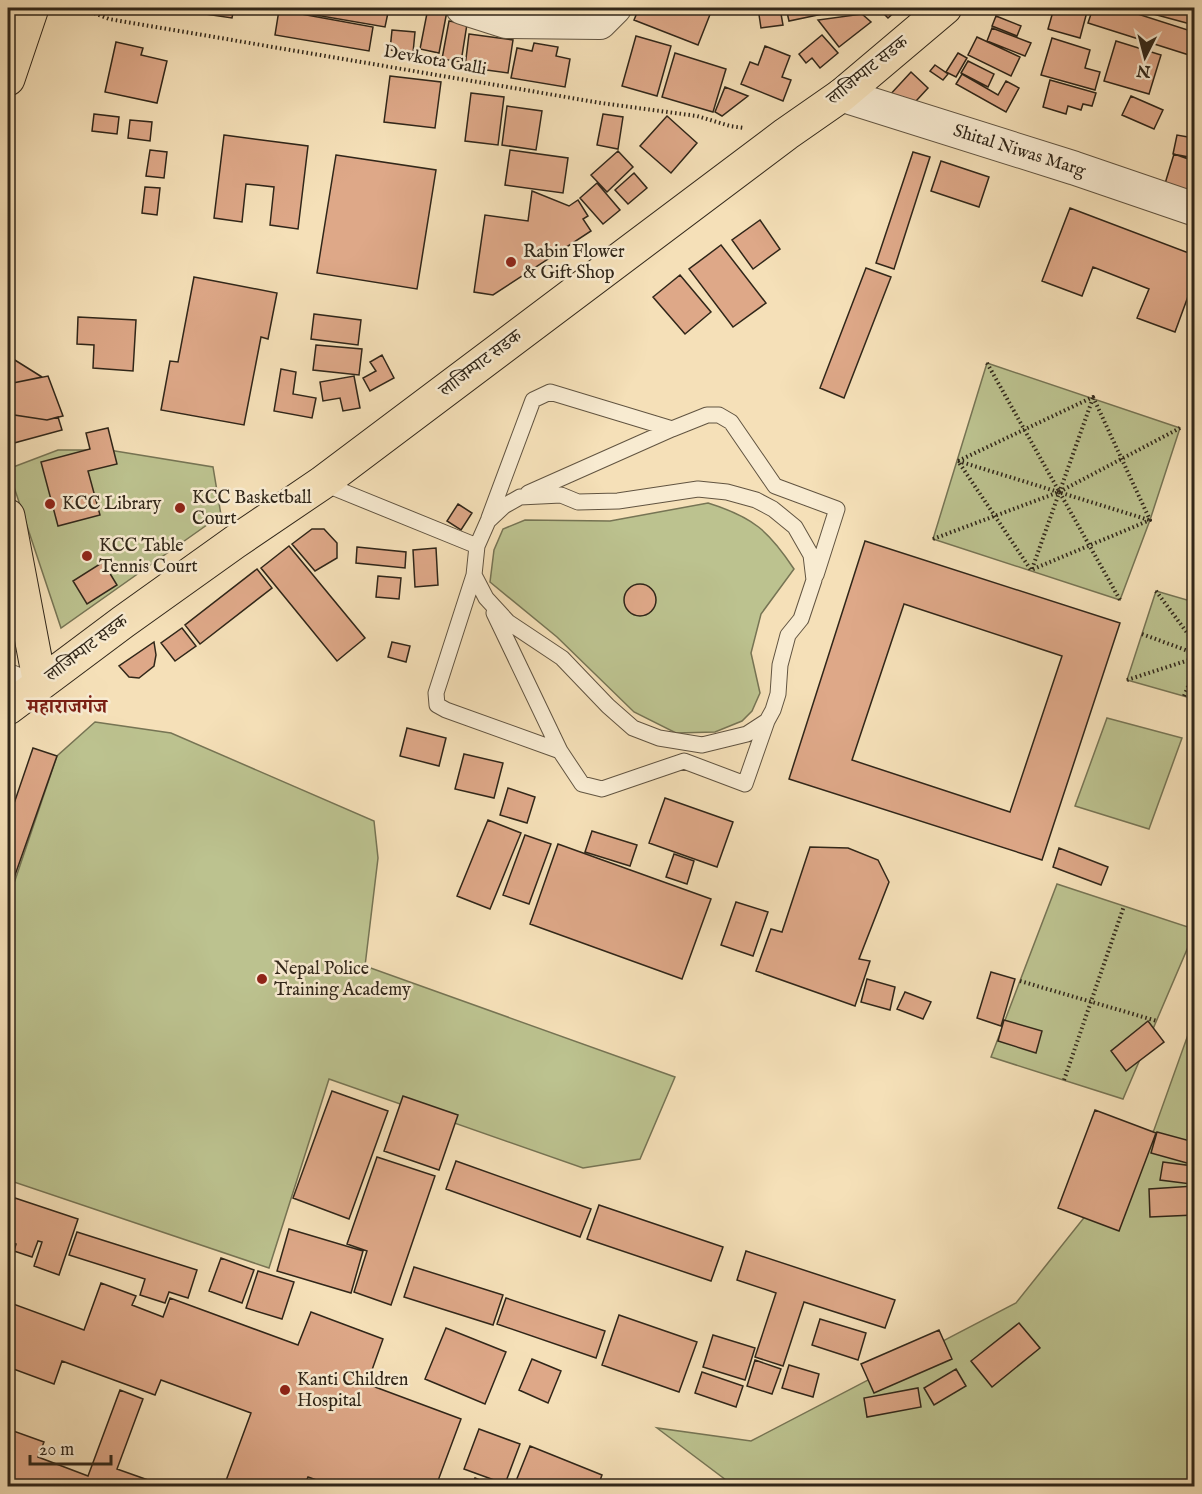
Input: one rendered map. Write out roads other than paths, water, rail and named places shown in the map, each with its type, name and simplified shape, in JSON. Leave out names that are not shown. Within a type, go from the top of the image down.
[{"type":"main road","points":[[8,79],[32,8]]},
{"type":"main road","name":"लाजिम्पाट सडक","points":[[8,708],[235,542],[322,483],[786,134],[842,95],[940,9]]},
{"type":"main road","points":[[8,516],[40,684]]},
{"type":"street","points":[[462,8],[506,22],[600,23],[615,8]]},
{"type":"street","name":"Shital Niwas Marg","points":[[842,95],[1074,168],[1194,209]]},
{"type":"lane","points":[[560,751],[437,705],[436,693],[474,575],[477,546],[532,400],[550,392],[672,429]]},
{"type":"lane","points":[[474,575],[560,751],[582,784],[602,789],[684,761],[745,784],[778,694],[780,665],[788,634],[801,619],[837,509],[775,486],[731,422],[719,415],[707,415],[519,497],[504,506],[488,521]]},
{"type":"lane","points":[[322,483],[477,546]]},
{"type":"lane","points":[[519,497],[561,495],[578,502],[618,501],[698,489],[727,492],[756,500],[773,509],[795,527],[811,555],[814,580]]},
{"type":"lane","points":[[486,598],[508,622],[562,658],[608,706],[633,728],[659,738],[702,745],[747,734],[767,721]]},
{"type":"lane","points":[[8,671],[40,684]]},
{"type":"place","name":"Rabin Flower & Gift Shop","points":[[511,262]]},
{"type":"place","name":"KCC Library","points":[[50,504]]},
{"type":"place","name":"KCC Basketball Court","points":[[180,508]]},
{"type":"place","name":"KCC Table Tennis Court","points":[[87,556]]},
{"type":"place","name":"Nepal Police Training Academy","points":[[262,979]]},
{"type":"place","name":"Kanti Children Hospital","points":[[285,1390]]},
{"type":"district","name":"महाराजगंज","points":[[67,707]]}]
